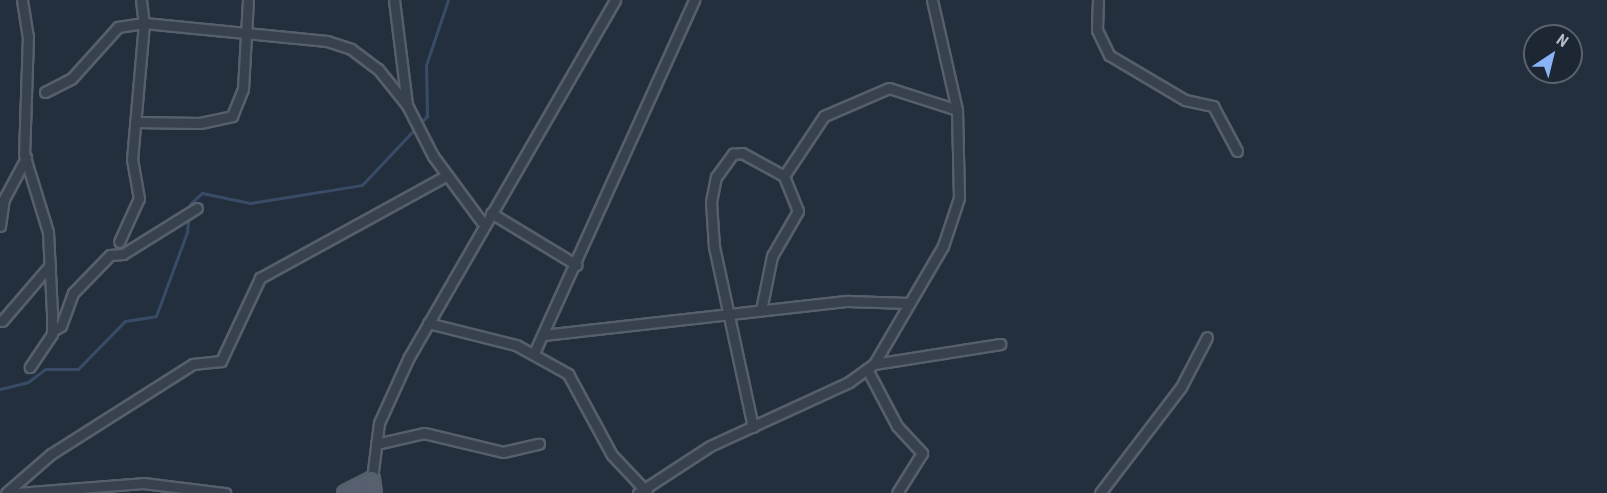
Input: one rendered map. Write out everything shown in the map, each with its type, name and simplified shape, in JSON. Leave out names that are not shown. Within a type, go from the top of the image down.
[{"type":"main road","points":[[345,493],[373,486]]},
{"type":"street","points":[[22,0],[28,36],[22,89],[26,158],[48,232],[52,331]]},
{"type":"street","points":[[119,242],[139,198],[132,159],[144,23],[141,0]]},
{"type":"street","points":[[135,122],[200,123],[232,116],[243,89],[248,0]]},
{"type":"street","points":[[394,0],[407,105]]},
{"type":"street","points":[[373,486],[379,423],[428,323],[615,0]]},
{"type":"street","points":[[534,353],[577,265],[693,0]]},
{"type":"street","points":[[871,366],[943,246],[959,198],[957,111],[932,0]]},
{"type":"street","points":[[1098,0],[1097,30],[1109,56],[1185,100],[1213,106],[1237,151]]},
{"type":"street","points":[[45,92],[72,78],[118,27],[144,23],[245,37],[327,41],[351,49],[378,69],[407,105],[447,175],[484,225]]},
{"type":"street","points":[[784,176],[824,116],[854,100],[893,88],[957,111]]},
{"type":"street","points":[[753,426],[714,247],[711,202],[716,177],[733,154],[742,153],[784,176],[798,212],[772,256],[762,309]]},
{"type":"street","points":[[0,226],[4,199],[26,158]]},
{"type":"street","points":[[6,493],[51,454],[193,364],[221,361],[260,278],[447,175]]},
{"type":"street","points":[[30,367],[52,331],[61,326],[73,293],[110,255],[123,254],[197,208]]},
{"type":"street","points":[[491,213],[577,265]]},
{"type":"street","points":[[2,321],[50,265]]},
{"type":"street","points":[[543,335],[848,301],[908,303]]},
{"type":"street","points":[[428,323],[534,353],[568,374],[612,455],[644,491],[753,426],[871,366],[1000,344]]},
{"type":"street","points":[[1100,493],[1181,387],[1207,338]]},
{"type":"street","points":[[871,366],[897,426],[922,453],[897,493]]},
{"type":"street","points":[[376,444],[424,433],[503,452],[539,444]]},
{"type":"street","points":[[16,493],[143,483],[225,493]]},
{"type":"waterway","points":[[0,389],[28,382],[45,369],[78,369],[125,321],[156,316],[187,232],[190,204],[202,193],[250,203],[362,185],[427,116],[426,65],[448,0]]}]
